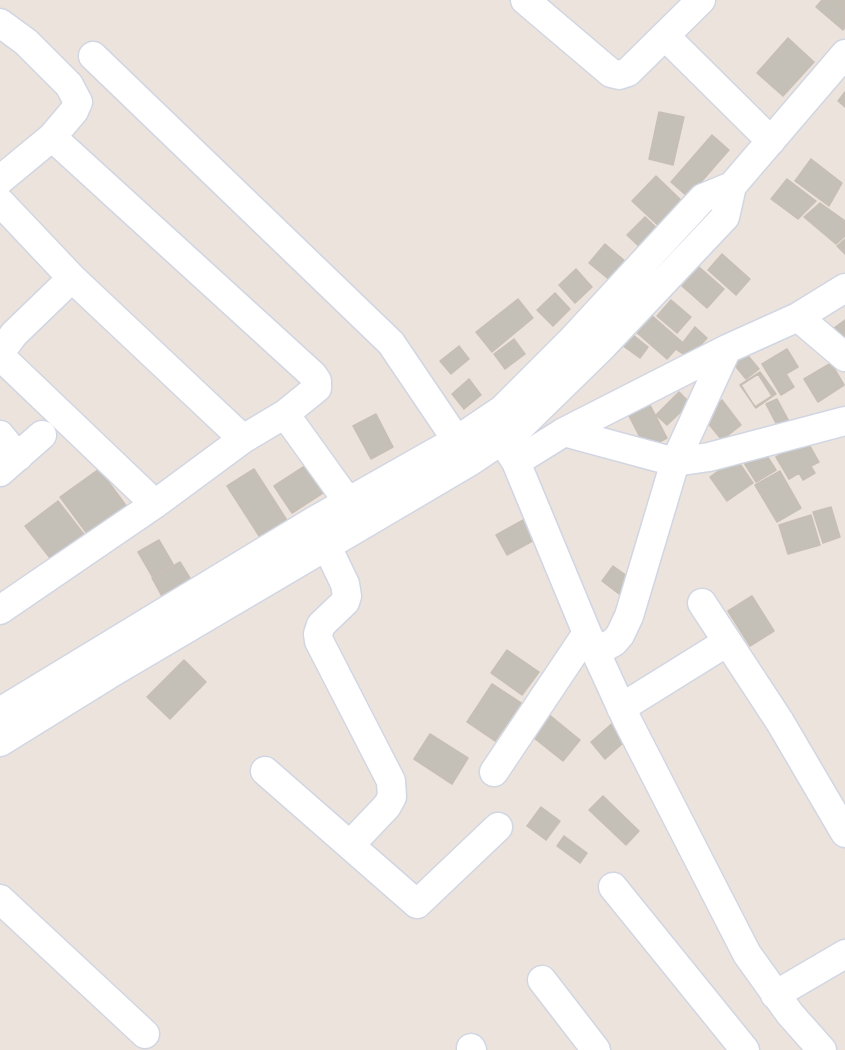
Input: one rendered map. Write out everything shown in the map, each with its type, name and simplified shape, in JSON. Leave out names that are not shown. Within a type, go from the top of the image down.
[{"type":"street","points":[[525,0],[611,73],[620,75],[628,72],[701,0]]},
{"type":"street","points":[[0,22],[26,42],[69,85],[78,102],[74,111],[52,137],[0,180]]},
{"type":"street","points":[[665,36],[771,141]]},
{"type":"street","points":[[502,440],[517,430],[602,347],[725,217],[732,186],[845,54]]},
{"type":"street","points":[[93,56],[391,343],[464,451]]},
{"type":"street","points":[[0,610],[155,504],[243,439],[285,414],[317,388],[317,381],[313,375],[52,137]]},
{"type":"street","points":[[0,202],[72,278],[243,439]]},
{"type":"street","points":[[72,278],[4,341],[155,504]]},
{"type":"street","points":[[0,742],[108,675],[321,533],[348,501],[464,451],[502,440],[564,432],[727,349],[798,317],[845,288]]},
{"type":"street","points":[[798,317],[845,357]]},
{"type":"street","points":[[591,642],[614,642],[629,616],[675,462],[727,349]]},
{"type":"street","points":[[285,414],[364,524]]},
{"type":"street","points":[[564,432],[675,462],[709,457],[838,427]]},
{"type":"street","points":[[0,435],[9,465],[42,435]]},
{"type":"street","points":[[502,440],[621,708],[747,954],[776,995],[822,1050]]},
{"type":"street","points":[[0,711],[321,533],[364,524],[464,451]]},
{"type":"street","points":[[321,533],[345,584],[347,596],[345,602],[321,625],[318,634],[319,641],[391,781],[392,790],[392,797],[387,806],[350,845]]},
{"type":"street","points":[[702,603],[780,722],[845,833]]},
{"type":"street","points":[[494,772],[591,642]]},
{"type":"street","points":[[621,708],[727,642]]},
{"type":"street","points":[[265,771],[417,904],[498,827]]},
{"type":"street","points":[[613,887],[746,1050]]},
{"type":"street","points":[[0,899],[145,1034]]},
{"type":"street","points":[[776,995],[845,954]]},
{"type":"street","points":[[542,980],[596,1050]]},
{"type":"building","points":[[822,0],[845,0],[843,30],[816,7]]},
{"type":"building","points":[[788,38],[814,62],[783,96],[757,73]]},
{"type":"building","points":[[845,92],[845,107],[838,101]]},
{"type":"building","points":[[659,112],[684,117],[673,165],[649,159]]},
{"type":"building","points":[[712,135],[729,150],[688,197],[671,182]]},
{"type":"building","points":[[811,159],[842,183],[829,206],[795,181]]},
{"type":"building","points":[[656,176],[684,203],[661,228],[632,201]]},
{"type":"building","points":[[787,179],[816,201],[798,219],[771,199]]},
{"type":"building","points":[[820,203],[845,221],[845,236],[836,244],[804,217]]},
{"type":"building","points":[[645,217],[662,233],[645,252],[627,235]]},
{"type":"building","points":[[845,239],[845,254],[837,246]]},
{"type":"building","points":[[605,244],[626,262],[611,281],[589,263]]},
{"type":"building","points":[[722,254],[750,279],[736,295],[708,270]]},
{"type":"building","points":[[699,267],[724,289],[707,308],[682,286]]},
{"type":"building","points":[[576,269],[592,287],[575,303],[559,285]]},
{"type":"building","points":[[555,293],[570,309],[553,326],[537,310]]},
{"type":"building","points":[[518,299],[533,318],[492,352],[476,332]]},
{"type":"building","points":[[671,300],[691,317],[677,333],[657,316]]},
{"type":"building","points":[[650,314],[682,342],[667,359],[635,331]]},
{"type":"building","points":[[845,320],[845,344],[834,328]]},
{"type":"building","points":[[695,327],[707,338],[689,358],[677,350]]},
{"type":"building","points":[[628,331],[648,347],[640,358],[619,343]]},
{"type":"building","points":[[514,339],[525,354],[505,369],[494,354]]},
{"type":"building","points":[[459,346],[469,359],[451,374],[440,361]]},
{"type":"building","points":[[787,349],[798,367],[786,374],[794,387],[781,395],[762,364]]},
{"type":"building","points":[[745,352],[759,369],[746,379],[732,362]]},
{"type":"building","points":[[831,363],[844,385],[818,402],[804,379]]},
{"type":"building","points":[[760,372],[776,394],[756,408],[740,385]]},
{"type":"building","points":[[758,374],[772,396],[755,407],[741,385]]},
{"type":"building","points":[[469,379],[481,395],[464,409],[452,394]]},
{"type":"building","points":[[679,392],[690,403],[667,425],[656,415]]},
{"type":"building","points":[[777,399],[792,427],[781,433],[766,404]]},
{"type":"building","points":[[722,400],[741,425],[722,440],[702,416]]},
{"type":"building","points":[[649,403],[667,438],[646,449],[628,414]]},
{"type":"building","points":[[376,414],[393,447],[371,459],[353,426]]},
{"type":"building","points":[[806,439],[819,462],[811,466],[815,473],[803,480],[799,473],[789,479],[776,457]]},
{"type":"building","points":[[762,448],[776,470],[756,482],[743,461]]},
{"type":"building","points":[[736,458],[753,483],[727,501],[710,477]]},
{"type":"building","points":[[311,462],[329,489],[292,513],[274,486]]},
{"type":"building","points":[[99,469],[130,511],[91,539],[60,497]]},
{"type":"building","points":[[254,469],[290,525],[263,542],[227,486]]},
{"type":"building","points":[[780,471],[801,508],[777,522],[755,485]]},
{"type":"building","points":[[58,501],[90,542],[57,567],[25,526]]},
{"type":"building","points":[[831,507],[840,537],[823,543],[813,512]]},
{"type":"building","points":[[811,515],[820,545],[788,554],[779,525]]},
{"type":"building","points":[[525,519],[536,539],[507,555],[496,535]]},
{"type":"building","points":[[159,540],[173,564],[152,576],[138,552]]},
{"type":"building","points":[[180,562],[193,583],[164,600],[152,578]]},
{"type":"building","points":[[613,566],[634,581],[623,597],[602,581]]},
{"type":"building","points":[[752,596],[774,631],[750,646],[728,611]]},
{"type":"building","points":[[507,650],[539,672],[522,695],[491,673]]},
{"type":"building","points":[[184,660],[206,682],[170,719],[147,697]]},
{"type":"building","points":[[492,684],[521,703],[495,741],[467,722]]},
{"type":"building","points":[[547,713],[580,740],[563,761],[529,734]]},
{"type":"building","points":[[616,720],[631,736],[605,759],[591,742]]},
{"type":"building","points":[[430,734],[468,758],[452,784],[414,759]]},
{"type":"building","points":[[603,796],[639,831],[626,845],[589,810]]},
{"type":"building","points":[[541,807],[560,821],[546,840],[527,826]]},
{"type":"building","points":[[564,836],[587,853],[580,863],[557,846]]}]
